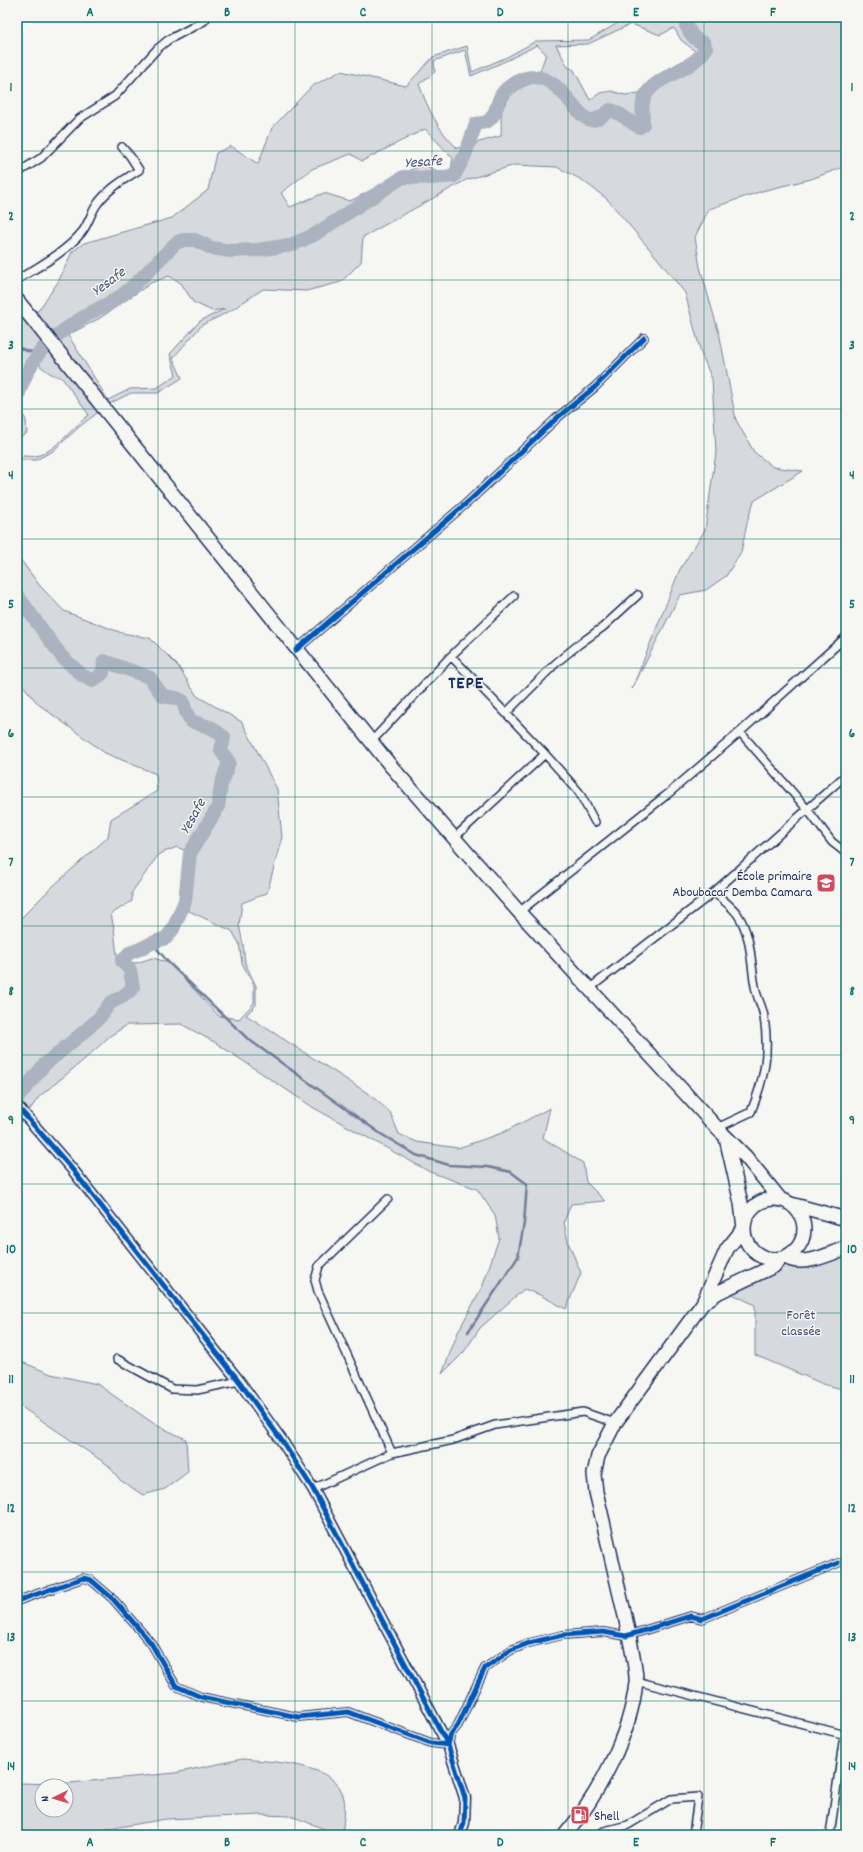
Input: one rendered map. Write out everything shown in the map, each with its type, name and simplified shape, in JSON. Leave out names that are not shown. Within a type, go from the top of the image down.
[{"type":"highway","points":[[17,301],[371,742],[519,912],[721,1133],[746,1157],[786,1202],[800,1215],[804,1228],[803,1237],[794,1252],[782,1258],[774,1266],[719,1292],[703,1303]]},
{"type":"highway","points":[[721,1133],[741,1203],[745,1236],[754,1252],[770,1259],[782,1258],[797,1262],[846,1248]]},
{"type":"highway","points":[[566,1835],[586,1807],[615,1756],[626,1727],[636,1681],[629,1635],[596,1492],[594,1474],[598,1456],[616,1423],[703,1303],[727,1249],[744,1228],[746,1219],[756,1205],[772,1199],[846,1219]]},
{"type":"street","points":[[17,173],[41,158],[79,119],[115,96],[157,49],[168,40],[204,21],[207,17]]},
{"type":"street","points":[[17,280],[71,243],[83,231],[89,217],[99,201],[120,182],[139,170],[122,146]]},
{"type":"street","points":[[296,650],[469,501],[558,417],[595,387],[644,338]]},
{"type":"street","points":[[506,713],[556,663],[603,627],[638,595]]},
{"type":"street","points":[[371,742],[451,656],[514,596]]},
{"type":"street","points":[[519,912],[669,793],[845,641]]},
{"type":"street","points":[[451,656],[545,754],[579,792],[595,822]]},
{"type":"street","points":[[740,732],[807,809],[832,842],[846,853]]},
{"type":"street","points":[[454,838],[545,754]]},
{"type":"street","points":[[590,988],[714,892],[846,775]]},
{"type":"street","points":[[714,892],[738,915],[750,945],[756,991],[764,1016],[767,1040],[766,1060],[762,1083],[751,1112],[721,1133]]},
{"type":"street","points":[[17,1106],[72,1169],[239,1381],[282,1441],[313,1489],[448,1744],[465,1798],[464,1824],[460,1835]]},
{"type":"street","points":[[388,1199],[319,1266],[315,1280],[318,1291],[392,1453]]},
{"type":"street","points":[[117,1359],[172,1389],[197,1390],[239,1381]]},
{"type":"street","points":[[313,1489],[392,1453],[453,1440],[495,1425],[573,1412],[583,1412],[616,1423]]},
{"type":"street","points":[[448,1744],[451,1734],[458,1725],[485,1668],[511,1650],[529,1643],[563,1635],[603,1632],[626,1636],[691,1616],[702,1619],[838,1563]]},
{"type":"street","points":[[17,1601],[82,1578],[91,1580],[113,1599],[151,1642],[176,1686],[201,1697],[298,1717],[348,1712],[430,1743],[448,1744]]},
{"type":"street","points":[[636,1681],[845,1735],[830,1835]]},
{"type":"street","points":[[598,1835],[604,1831],[628,1825],[670,1799],[698,1797],[693,1835]]},
{"type":"green space","points":[[628,17],[846,17],[846,166],[811,179],[762,191],[709,209],[695,237],[700,267],[720,337],[736,420],[754,452],[773,467],[803,471],[754,501],[748,519],[741,552],[726,576],[706,590],[680,595],[632,689],[680,569],[705,530],[716,452],[712,379],[701,353],[685,293],[607,199],[582,180],[557,167],[515,165],[466,180],[363,237],[361,262],[341,282],[306,291],[263,289],[230,311],[202,325],[173,358],[182,378],[158,393],[131,393],[109,404],[79,427],[53,451],[36,460],[17,460],[17,455],[36,456],[43,454],[57,444],[89,415],[62,378],[51,374],[40,366],[39,353],[28,369],[17,399],[17,311],[38,311],[58,282],[72,252],[84,243],[172,218],[208,190],[216,153],[231,146],[258,164],[272,128],[312,86],[341,71],[406,86],[433,57],[467,46],[472,72],[507,57],[536,41],[589,40]],"holes":[[[631,24],[660,35],[674,28],[681,40],[695,51],[693,55],[659,74],[639,93],[625,95],[611,91],[600,93],[590,100],[574,70],[568,67],[556,45],[588,44]],[[537,45],[546,54],[536,82],[515,92],[504,105],[501,114],[501,136],[457,148],[444,134],[434,119],[419,84],[435,72],[434,61],[465,50],[471,76],[508,60]],[[425,129],[453,158],[451,169],[442,173],[424,165],[414,168],[350,201],[324,193],[290,207],[281,193],[312,169],[351,154],[362,161]],[[169,276],[181,283],[193,302],[212,311],[225,309],[200,321],[170,354],[176,375],[157,388],[130,389],[108,400],[68,335],[100,318],[151,283]]]},
{"type":"green space","points":[[17,408],[21,408],[26,421],[27,433],[17,439]]},
{"type":"green space","points":[[17,555],[40,586],[64,611],[122,633],[150,638],[178,666],[197,696],[242,722],[277,789],[282,837],[267,893],[242,903],[239,925],[245,963],[256,986],[256,1005],[246,1015],[369,1094],[390,1112],[399,1134],[417,1142],[458,1148],[502,1133],[550,1108],[543,1138],[583,1163],[586,1182],[605,1201],[571,1204],[564,1222],[568,1242],[581,1273],[566,1309],[540,1295],[524,1289],[480,1328],[464,1352],[442,1374],[458,1332],[483,1285],[499,1238],[495,1215],[477,1189],[430,1172],[314,1108],[216,1043],[181,1024],[127,1025],[110,1036],[39,1097],[17,1127],[17,937],[20,919],[51,888],[108,837],[111,819],[157,791],[156,774],[105,753],[38,704],[17,678]],"holes":[[[177,847],[190,853],[185,901],[189,911],[232,931],[239,943],[242,963],[254,986],[254,1003],[239,1019],[219,1016],[168,962],[152,958],[136,963],[122,961],[117,956],[111,914],[132,901],[132,892],[159,854]]]},
{"type":"green space","name":"Forêt classée","points":[[846,1239],[846,1390],[823,1384],[755,1355],[755,1305],[722,1289]]},
{"type":"green space","points":[[17,1360],[51,1374],[97,1384],[156,1425],[186,1439],[188,1472],[165,1489],[143,1495],[120,1480],[108,1465],[17,1404]]},
{"type":"green space","points":[[242,1759],[285,1763],[302,1766],[317,1771],[330,1778],[339,1787],[345,1803],[343,1830],[335,1833],[291,1816],[261,1815],[166,1819],[96,1831],[17,1832],[17,1783],[34,1783],[34,1818],[74,1818],[74,1783],[175,1773]]},
{"type":"waterway","name":"Yesafe","points":[[17,399],[29,369],[44,347],[65,329],[121,296],[176,243],[183,240],[195,240],[211,248],[230,251],[257,250],[291,245],[314,235],[403,177],[433,178],[454,176],[465,155],[476,124],[487,122],[493,116],[504,91],[520,80],[533,77],[552,83],[581,114],[592,120],[597,119],[610,110],[640,127],[643,124],[643,102],[651,88],[660,81],[690,65],[706,49],[704,43],[695,39],[688,29],[686,25],[689,17]]},
{"type":"waterway","points":[[17,347],[27,351],[39,353]]},
{"type":"waterway","name":"Yesafe","points":[[17,595],[62,657],[82,675],[92,681],[103,673],[104,661],[149,677],[163,696],[176,698],[183,701],[186,712],[191,721],[212,728],[224,737],[221,751],[229,762],[221,785],[218,807],[190,853],[185,901],[173,929],[166,938],[129,953],[122,961],[130,970],[133,988],[122,997],[110,1003],[100,1017],[44,1065],[19,1096]]},
{"type":"waterway","points":[[152,943],[168,962],[248,1039],[381,1134],[416,1155],[449,1165],[488,1167],[511,1172],[527,1184],[524,1223],[518,1257],[468,1332]]},
{"type":"cycle path","points":[[296,650],[469,501],[558,417],[595,387],[644,338]]},
{"type":"cycle path","points":[[17,1106],[72,1169],[239,1381],[282,1441],[313,1489],[448,1745],[465,1798],[464,1823],[460,1835]]},
{"type":"cycle path","points":[[17,1601],[83,1578],[91,1580],[113,1599],[151,1643],[176,1686],[201,1697],[298,1717],[348,1712],[431,1743],[448,1745],[451,1734],[458,1725],[485,1668],[511,1650],[529,1643],[563,1635],[603,1632],[626,1636],[691,1616],[702,1619],[838,1563]]},
{"type":"place","name":"École primaire Aboubacar Demba Camara","points":[[826,883]]},
{"type":"place","name":"Shell","points":[[580,1815]]},
{"type":"district","name":"TEPE","points":[[466,682]]}]
